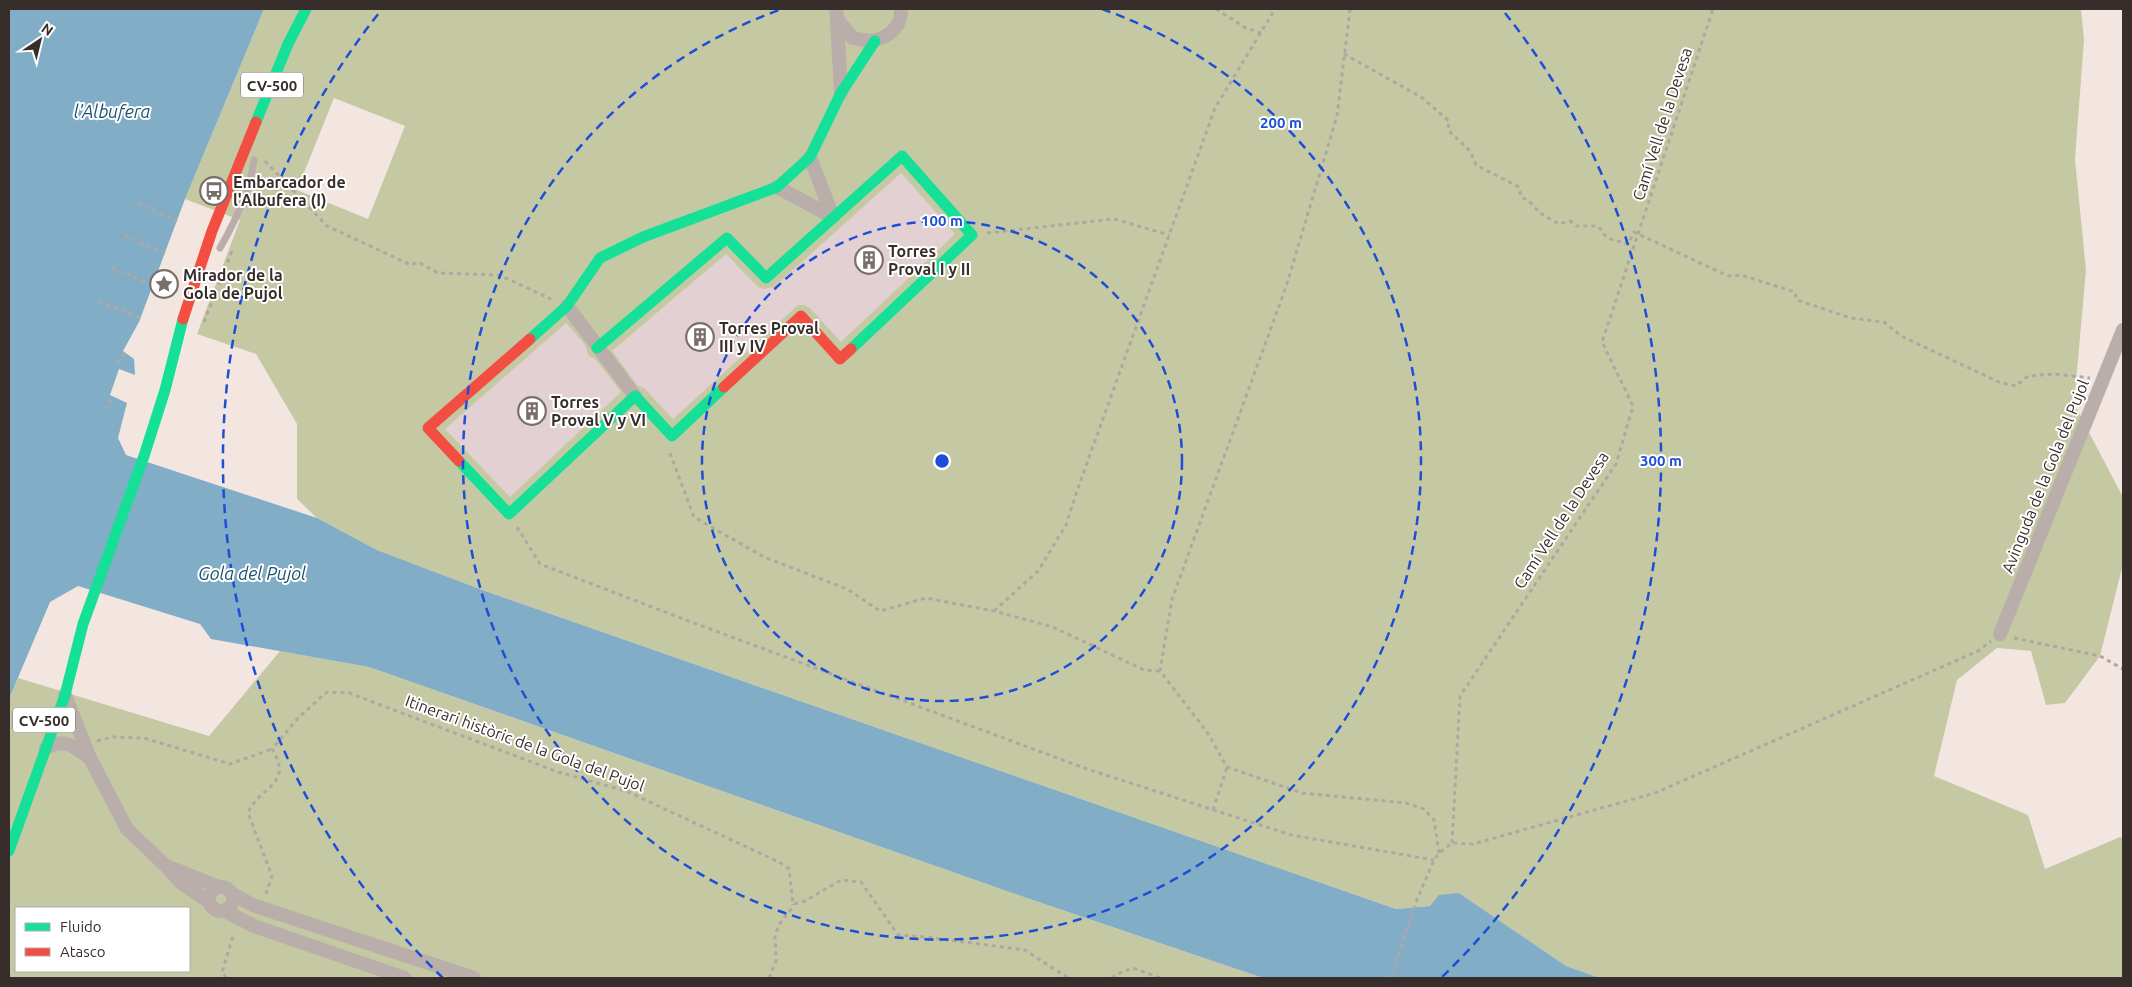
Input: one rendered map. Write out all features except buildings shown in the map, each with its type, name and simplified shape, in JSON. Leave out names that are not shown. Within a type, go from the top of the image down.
[{"type":"street","name":"CV-500","points":[[9,851],[65,695],[83,624],[144,456],[165,390],[180,328],[212,231],[288,44],[306,9]]},
{"type":"street","points":[[301,44],[312,9]]},
{"type":"street","points":[[635,396],[509,514],[428,428],[567,306],[600,258],[643,237],[777,187],[810,157],[841,93],[875,41],[893,32],[902,17],[901,9]]},
{"type":"street","points":[[836,14],[853,38],[875,41]]},
{"type":"street","points":[[836,14],[841,93]]},
{"type":"street","points":[[567,306],[597,348],[635,396],[672,436],[801,316],[840,359],[972,235],[902,156],[766,278],[727,238],[597,348]]},
{"type":"street","points":[[219,253],[224,232],[256,157]]},
{"type":"street","points":[[810,157],[833,217]]},
{"type":"street","points":[[777,187],[833,217]]},
{"type":"street","name":"CV-500","points":[[165,390],[193,329]]},
{"type":"street","name":"Avinguda de la Gola del Pujol","points":[[2000,634],[2123,330]]},
{"type":"street","name":"CV-500","points":[[9,819],[67,655],[83,624]]},
{"type":"street","points":[[65,695],[90,758],[127,829],[180,882],[209,902],[214,909],[225,911],[252,932],[405,978]]},
{"type":"street","points":[[46,748],[54,744],[70,744],[90,758]]},
{"type":"street","points":[[166,866],[219,887],[227,888],[232,894],[262,908],[474,978]]},
{"type":"street","points":[[209,902],[212,891],[219,887]]},
{"type":"street","points":[[225,911],[233,902],[232,894]]},
{"type":"path","points":[[1216,9],[1240,24],[1261,33]]},
{"type":"path","points":[[994,612],[1038,571],[1066,525],[1215,108],[1275,9]]},
{"type":"path","points":[[1350,9],[1337,116],[1286,286],[1172,598],[1160,671],[1207,732],[1227,767],[1302,793],[1406,803],[1424,808],[1434,820],[1439,853]]},
{"type":"path","name":"Camí Vell de la Devesa","points":[[1452,843],[1460,696],[1616,464],[1633,406],[1602,342],[1713,9]]},
{"type":"path","points":[[1344,54],[1421,97],[1448,121],[1448,130],[1470,151],[1476,165],[1519,187],[1521,197],[1540,213],[1559,224],[1570,221],[1576,226],[1598,226],[1608,238],[1628,244],[1634,232],[1728,276],[1741,275],[1796,292],[1797,300],[1852,318],[1884,322],[1901,336],[2001,383],[2016,386],[2028,376],[2054,374],[2103,379]]},
{"type":"path","points":[[256,157],[327,226],[411,265],[418,262],[438,273],[500,274],[567,306]]},
{"type":"path","points":[[137,204],[177,221]]},
{"type":"path","points":[[972,235],[1114,219],[1169,235]]},
{"type":"path","points":[[125,236],[165,252]]},
{"type":"path","points":[[112,268],[153,285]]},
{"type":"path","points":[[99,302],[141,318]]},
{"type":"path","points":[[117,362],[124,352]]},
{"type":"path","points":[[107,410],[112,396]]},
{"type":"path","points":[[672,436],[669,450],[694,517],[764,557],[847,589],[880,610],[926,598],[994,612],[1053,627],[1144,670],[1160,671]]},
{"type":"path","points":[[509,514],[540,564],[688,621],[1078,766],[1291,835],[1434,860]]},
{"type":"path","points":[[1391,978],[1416,902],[1434,860],[1439,853],[1452,843],[1473,844],[1655,793],[1978,651],[2000,634],[2100,656],[2123,669]]},
{"type":"path","name":"Itinerari històric de la Gola del Pujol","points":[[272,749],[299,717],[327,692],[349,693],[558,772],[626,791],[779,862],[789,869],[793,904]]},
{"type":"path","points":[[90,742],[113,737],[144,738],[230,764],[272,749],[279,762],[280,771],[276,784],[252,803],[248,813],[272,876],[262,908]]},
{"type":"path","points":[[1213,810],[1227,767]]},
{"type":"path","points":[[769,978],[776,961],[775,934],[782,920],[794,907],[793,904],[805,901],[841,880],[861,882],[898,935],[1024,950],[1068,978]]},
{"type":"path","points":[[226,978],[222,972],[232,933],[252,932]]},
{"type":"path","points":[[1112,978],[1133,968],[1160,978]]},
{"type":"green space","points":[[264,9],[2081,9],[2084,40],[2075,159],[2086,270],[2074,404],[2123,497],[2123,564],[2100,656],[2065,703],[2046,705],[2031,651],[1997,648],[1957,680],[1934,776],[2028,815],[2045,869],[2120,837],[2123,838],[2123,978],[1600,978],[1566,966],[1459,893],[1430,906],[1396,909],[485,591],[377,550],[317,518],[297,499],[297,424],[256,354],[197,334],[240,220],[185,199]],"holes":[[[334,98],[405,126],[368,219],[297,190]]]},
{"type":"green space","points":[[280,651],[369,667],[1018,895],[1263,978],[9,978],[9,699],[18,678],[209,736]]},
{"type":"water","name":"Gola del Pujol","points":[[9,9],[264,9],[185,199],[139,322],[123,351],[134,359],[135,375],[119,369],[110,395],[127,403],[118,438],[126,455],[317,518],[377,550],[485,591],[1396,909],[1430,906],[1439,895],[1459,893],[1566,966],[1600,978],[1263,978],[1018,895],[369,667],[211,639],[200,624],[78,586],[50,602],[9,699]]},
{"type":"traffic: fast","points":[[256,122],[288,44],[306,9]]},
{"type":"traffic: fast","points":[[530,339],[567,306],[600,258],[643,237],[777,187],[810,157],[841,93],[875,41]]},
{"type":"traffic: fast","points":[[597,348],[727,238],[766,278],[902,156],[972,235],[851,349]]},
{"type":"traffic: fast","points":[[9,851],[65,695],[83,624],[144,456],[165,390],[183,319]]},
{"type":"traffic: fast","points":[[459,461],[509,514],[635,396],[672,436],[724,387]]},
{"type":"traffic: jam","points":[[183,319],[212,231],[256,122]]},
{"type":"traffic: jam","points":[[724,387],[801,316],[840,359],[851,349]]},
{"type":"traffic: jam","points":[[459,461],[428,428],[530,339]]},
{"type":"place","name":"Embarcador de l'Albufera (I)","points":[[214,191]]},
{"type":"place","name":"Torres Proval I y II","points":[[869,260]]},
{"type":"place","name":"Mirador de la Gola de Pujol","points":[[164,284]]},
{"type":"place","name":"Torres Proval III y IV","points":[[700,337]]},
{"type":"place","name":"Torres Proval V y VI","points":[[532,411]]},
{"type":"water label","name":"l'Albufera","points":[[112,111]]}]
